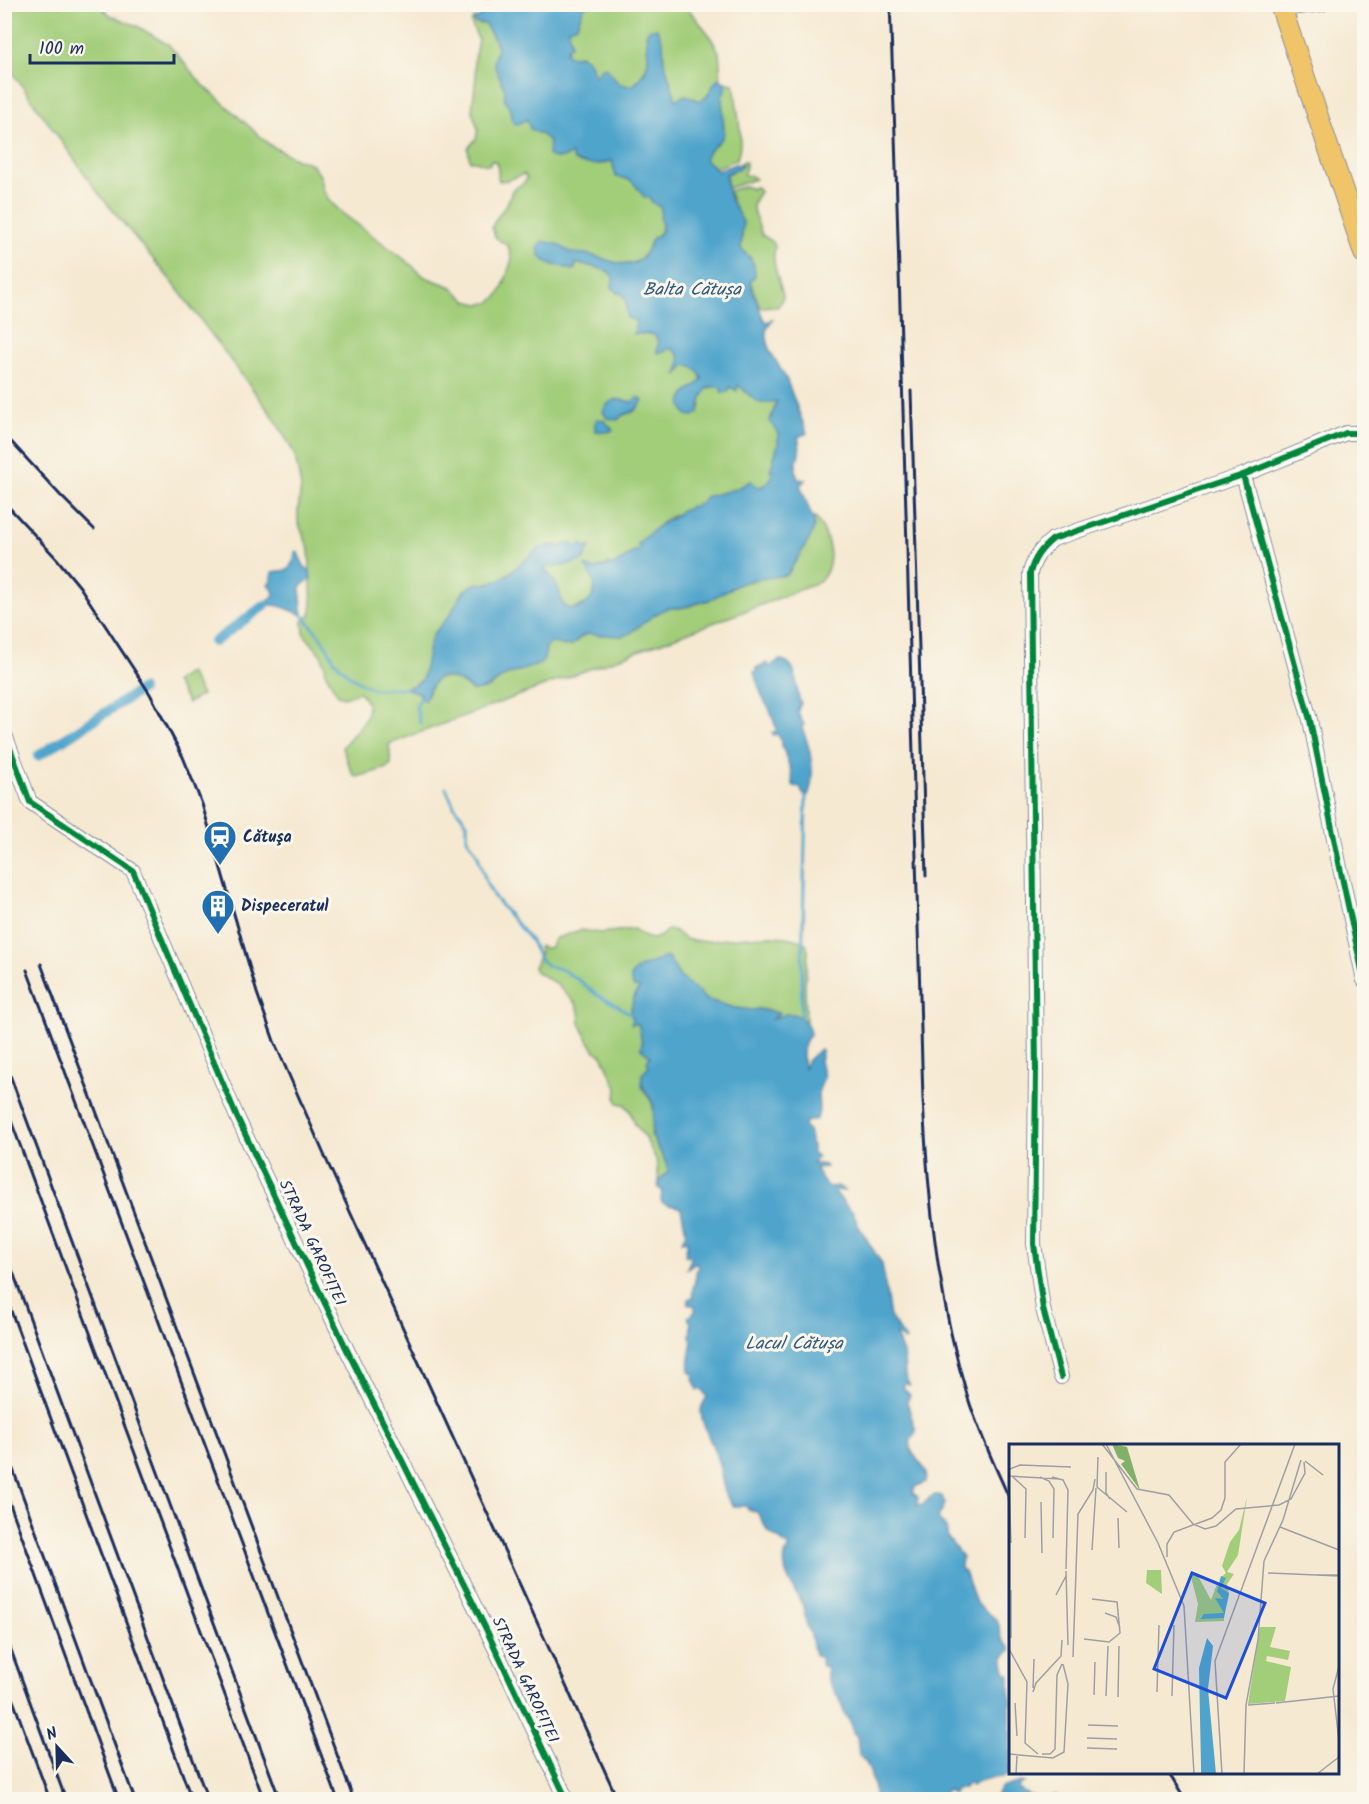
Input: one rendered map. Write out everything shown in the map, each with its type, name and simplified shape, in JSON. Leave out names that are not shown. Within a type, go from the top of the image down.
[{"type":"highway","points":[[1281,7],[1365,253]]},
{"type":"street","points":[[1281,7],[1322,4]]},
{"type":"street","points":[[1061,1377],[1043,1309],[1034,1244],[1036,1058],[1030,573],[1033,562],[1039,552],[1053,539],[1243,475],[1346,433],[1365,433]]},
{"type":"street","points":[[1243,475],[1310,720],[1365,980]]},
{"type":"street","name":"STRADA GAROFIȚEI","points":[[4,732],[30,802],[133,871],[237,1117],[348,1352],[485,1628],[567,1800]]},
{"type":"green space","points":[[4,5],[100,5],[110,15],[137,26],[169,45],[201,83],[271,146],[312,164],[321,177],[323,190],[329,200],[342,213],[425,277],[452,287],[467,301],[479,304],[489,303],[498,296],[503,287],[512,259],[508,246],[495,237],[492,227],[512,190],[524,183],[527,178],[524,174],[499,181],[496,162],[491,160],[489,165],[470,161],[468,148],[476,139],[478,129],[472,111],[476,77],[474,62],[478,39],[471,23],[473,18],[479,18],[474,20],[485,24],[496,43],[501,83],[513,120],[527,119],[549,141],[551,157],[564,158],[571,153],[576,162],[599,164],[612,160],[615,175],[627,178],[636,184],[638,189],[661,208],[661,230],[651,240],[645,253],[635,262],[622,264],[592,255],[575,254],[546,243],[552,265],[565,266],[572,270],[575,263],[611,273],[612,287],[626,300],[627,317],[636,321],[634,334],[655,335],[658,342],[657,353],[670,348],[676,351],[680,360],[678,373],[687,365],[695,368],[702,379],[688,390],[701,406],[704,393],[712,387],[721,388],[722,393],[730,386],[738,385],[750,396],[777,400],[770,421],[778,437],[775,466],[771,477],[768,482],[758,487],[751,481],[736,489],[705,497],[700,504],[668,518],[639,542],[637,545],[640,547],[639,550],[632,552],[614,566],[608,564],[594,569],[594,592],[584,605],[572,608],[564,605],[555,582],[544,568],[572,564],[589,547],[562,547],[517,567],[500,579],[484,584],[477,583],[464,590],[450,615],[433,636],[422,680],[415,684],[413,690],[428,696],[434,681],[440,678],[453,679],[472,691],[489,688],[504,676],[540,664],[544,660],[546,647],[551,643],[564,646],[575,643],[588,634],[621,636],[629,634],[667,608],[690,606],[709,600],[739,584],[789,572],[810,538],[815,517],[824,532],[829,550],[830,558],[825,575],[819,582],[769,602],[389,744],[391,764],[387,768],[357,777],[353,774],[342,748],[363,722],[368,708],[359,692],[344,697],[338,695],[326,674],[321,655],[304,634],[303,621],[310,615],[312,604],[309,549],[298,522],[301,487],[295,455],[274,418],[173,283],[99,194],[5,62]],"holes":[[[616,399],[641,404],[633,412],[607,418],[603,412]]]},
{"type":"green space","points":[[588,5],[685,5],[708,33],[719,52],[721,80],[718,79],[704,100],[685,95],[676,100],[664,61],[663,42],[646,34],[648,61],[644,72],[634,85],[620,84],[612,74],[595,76],[581,55],[570,56],[566,53],[571,41],[569,28],[577,25],[584,7]]},
{"type":"green space","points":[[727,83],[733,84],[735,88],[740,133],[739,150],[737,159],[716,168],[705,159],[724,133],[722,97]]},
{"type":"green space","points":[[744,161],[746,167],[744,175],[755,179],[728,188],[726,174],[740,168],[742,164],[740,164]]},
{"type":"green space","points":[[745,186],[752,189],[757,187],[760,192],[754,203],[754,213],[762,235],[773,242],[775,247],[775,265],[783,295],[777,307],[761,308],[751,285],[751,258],[741,249],[743,222],[734,207],[729,191]]},
{"type":"green space","points":[[189,672],[202,695],[188,703],[175,682]]},
{"type":"green space","points":[[634,929],[652,939],[667,930],[673,930],[684,938],[695,941],[781,936],[806,943],[808,951],[805,985],[806,1023],[801,1018],[792,1015],[770,1019],[778,1013],[735,1008],[705,999],[680,977],[666,957],[639,968],[631,975],[634,987],[641,987],[631,1007],[632,1024],[636,1023],[639,1026],[641,1049],[650,1056],[650,1067],[646,1070],[642,1087],[652,1103],[654,1112],[651,1135],[668,1171],[659,1181],[656,1159],[630,1111],[624,1104],[618,1103],[617,1088],[602,1055],[595,1051],[588,1040],[580,1023],[576,1004],[555,983],[535,971],[534,967],[540,955],[539,946],[551,947],[554,939],[580,930],[601,933]]},
{"type":"water","name":"Balta Cătușa","points":[[484,5],[588,5],[584,7],[577,25],[569,28],[571,46],[567,48],[566,53],[587,59],[595,76],[602,67],[607,68],[621,84],[634,85],[648,64],[646,39],[648,30],[657,28],[663,42],[664,61],[676,100],[685,95],[700,101],[709,94],[718,79],[727,83],[722,97],[724,133],[705,159],[718,171],[735,164],[743,165],[726,174],[726,181],[730,199],[743,222],[741,248],[754,266],[755,276],[751,284],[754,294],[764,320],[767,322],[773,318],[766,331],[769,349],[786,378],[807,433],[798,437],[800,449],[796,473],[798,479],[806,480],[800,485],[814,522],[814,528],[787,575],[752,580],[739,584],[709,600],[680,608],[667,608],[629,634],[621,636],[588,634],[582,636],[571,646],[551,643],[546,647],[544,660],[540,664],[507,675],[483,689],[472,691],[457,680],[438,677],[429,689],[425,700],[420,699],[420,693],[404,688],[422,680],[433,635],[449,616],[462,594],[469,588],[502,578],[540,548],[554,545],[562,547],[566,543],[572,543],[577,547],[582,544],[583,547],[590,547],[584,560],[563,566],[548,566],[544,569],[555,583],[564,606],[579,608],[592,598],[595,588],[593,579],[585,566],[595,569],[619,563],[639,550],[640,547],[637,545],[658,526],[677,515],[681,510],[688,509],[690,506],[694,507],[696,503],[700,504],[705,497],[736,489],[751,481],[758,487],[767,484],[774,471],[770,471],[778,444],[778,433],[770,421],[777,401],[759,402],[738,385],[737,391],[730,387],[728,392],[723,393],[721,388],[714,386],[707,388],[701,400],[699,413],[693,416],[687,415],[681,403],[682,398],[702,379],[700,374],[693,367],[685,365],[676,376],[680,364],[679,357],[674,350],[670,348],[657,353],[658,342],[655,335],[634,334],[636,321],[627,318],[626,300],[612,287],[611,274],[596,267],[575,263],[576,268],[572,270],[550,264],[539,254],[538,248],[542,241],[557,244],[572,253],[587,254],[630,265],[643,257],[653,238],[662,230],[661,208],[649,197],[645,198],[631,181],[616,177],[612,160],[592,164],[573,160],[571,154],[560,158],[551,157],[548,155],[549,141],[530,129],[527,119],[518,124],[513,123],[511,110],[504,98],[503,85],[494,63],[496,42],[485,24],[474,23],[482,15]]},
{"type":"water","points":[[637,398],[643,401],[634,411],[618,420],[607,418],[603,412],[611,401],[632,402]]},
{"type":"water","points":[[597,419],[604,420],[613,430],[595,431]]},
{"type":"water","points":[[297,551],[304,566],[310,571],[311,579],[300,589],[303,615],[281,606],[265,605],[274,595],[268,584],[271,581],[272,572],[288,570]]},
{"type":"water","points":[[779,660],[791,665],[796,678],[801,704],[798,711],[804,724],[802,728],[810,752],[812,769],[809,794],[806,796],[799,786],[793,785],[791,771],[778,734],[772,733],[777,730],[754,672],[760,666],[762,668],[767,663],[769,667]]},
{"type":"water","name":"Lacul Cătușa","points":[[666,957],[680,977],[705,999],[735,1008],[779,1013],[772,1019],[791,1014],[803,1019],[810,1031],[804,1047],[804,1069],[808,1060],[820,1049],[822,1051],[820,1061],[824,1077],[818,1093],[817,1119],[806,1122],[804,1125],[810,1134],[813,1154],[818,1157],[812,1163],[825,1165],[826,1167],[815,1168],[826,1185],[838,1186],[845,1191],[835,1192],[853,1212],[858,1225],[882,1264],[890,1317],[906,1340],[904,1341],[895,1333],[904,1356],[905,1376],[910,1386],[906,1383],[904,1389],[910,1395],[907,1402],[916,1431],[910,1446],[927,1476],[926,1482],[915,1487],[913,1493],[918,1497],[917,1505],[921,1505],[933,1495],[942,1496],[945,1504],[938,1518],[946,1528],[948,1538],[962,1557],[961,1568],[967,1577],[976,1603],[997,1620],[1002,1638],[1009,1647],[1009,1652],[1004,1658],[1005,1672],[1009,1674],[1010,1774],[981,1780],[972,1786],[967,1783],[964,1788],[955,1789],[953,1795],[948,1790],[938,1799],[876,1799],[870,1771],[859,1755],[857,1737],[844,1713],[842,1703],[829,1683],[827,1667],[822,1666],[822,1659],[815,1655],[805,1620],[804,1607],[787,1576],[784,1562],[789,1547],[768,1531],[757,1512],[746,1506],[733,1506],[726,1495],[719,1464],[702,1419],[701,1408],[707,1396],[702,1390],[698,1390],[693,1379],[694,1373],[690,1373],[692,1341],[691,1324],[688,1317],[695,1312],[695,1306],[688,1303],[688,1299],[693,1297],[696,1270],[699,1267],[695,1263],[687,1268],[692,1256],[685,1255],[688,1240],[682,1241],[686,1233],[681,1208],[661,1201],[662,1190],[658,1188],[659,1181],[668,1171],[666,1162],[653,1137],[653,1104],[642,1080],[642,1074],[649,1067],[647,1062],[650,1056],[641,1049],[639,1026],[636,1023],[631,1024],[633,1018],[630,1014],[634,997],[640,988],[634,987],[631,975],[639,968]]},
{"type":"water","points":[[1020,1782],[1024,1783],[1019,1785],[1018,1789],[1029,1795],[1047,1798],[1056,1795],[1061,1799],[994,1799],[1001,1788]]},
{"type":"waterway","points":[[214,642],[265,605]]},
{"type":"waterway","points":[[303,615],[322,639],[335,661],[349,675],[374,689],[404,688]]},
{"type":"waterway","points":[[38,756],[142,689]]},
{"type":"waterway","points":[[420,699],[416,707],[420,723]]},
{"type":"waterway","points":[[446,788],[454,806],[467,823],[467,838],[477,853],[487,884],[494,897],[531,941],[539,958],[548,966],[561,969],[597,995],[630,1014]]},
{"type":"waterway","points":[[801,1017],[806,796]]},
{"type":"railway","points":[[890,4],[923,1099],[928,1175],[936,1250],[958,1361],[977,1424],[1009,1498]]},
{"type":"railway","points":[[911,391],[926,876]]},
{"type":"railway","points":[[4,434],[94,529]]},
{"type":"railway","points":[[4,502],[80,587],[150,694],[183,757],[202,804],[257,993],[274,1041],[618,1800]]},
{"type":"railway","points":[[41,964],[354,1800]]},
{"type":"railway","points":[[27,970],[338,1800]]},
{"type":"railway","points":[[4,1059],[280,1800]]},
{"type":"railway","points":[[4,1102],[264,1800]]},
{"type":"railway","points":[[4,1248],[208,1800]]},
{"type":"railway","points":[[4,1292],[192,1800]]},
{"type":"railway","points":[[4,1445],[135,1800]]},
{"type":"railway","points":[[4,1488],[119,1800]]},
{"type":"railway","points":[[4,1631],[66,1800]]},
{"type":"railway","points":[[4,1676],[50,1800]]},
{"type":"railway","points":[[1169,1774],[1185,1800]]},
{"type":"cycle path","points":[[1061,1377],[1043,1309],[1034,1244],[1036,1069],[1030,573],[1038,554],[1053,539],[1243,475],[1346,433],[1364,433]]},
{"type":"cycle path","points":[[1243,475],[1310,720],[1364,980]]},
{"type":"cycle path","points":[[4,732],[30,802],[133,871],[237,1117],[348,1352],[485,1627],[567,1800]]},
{"type":"place","name":"Cătuşa","points":[[220,866]]},
{"type":"place","name":"Dispeceratul","points":[[218,935]]}]
